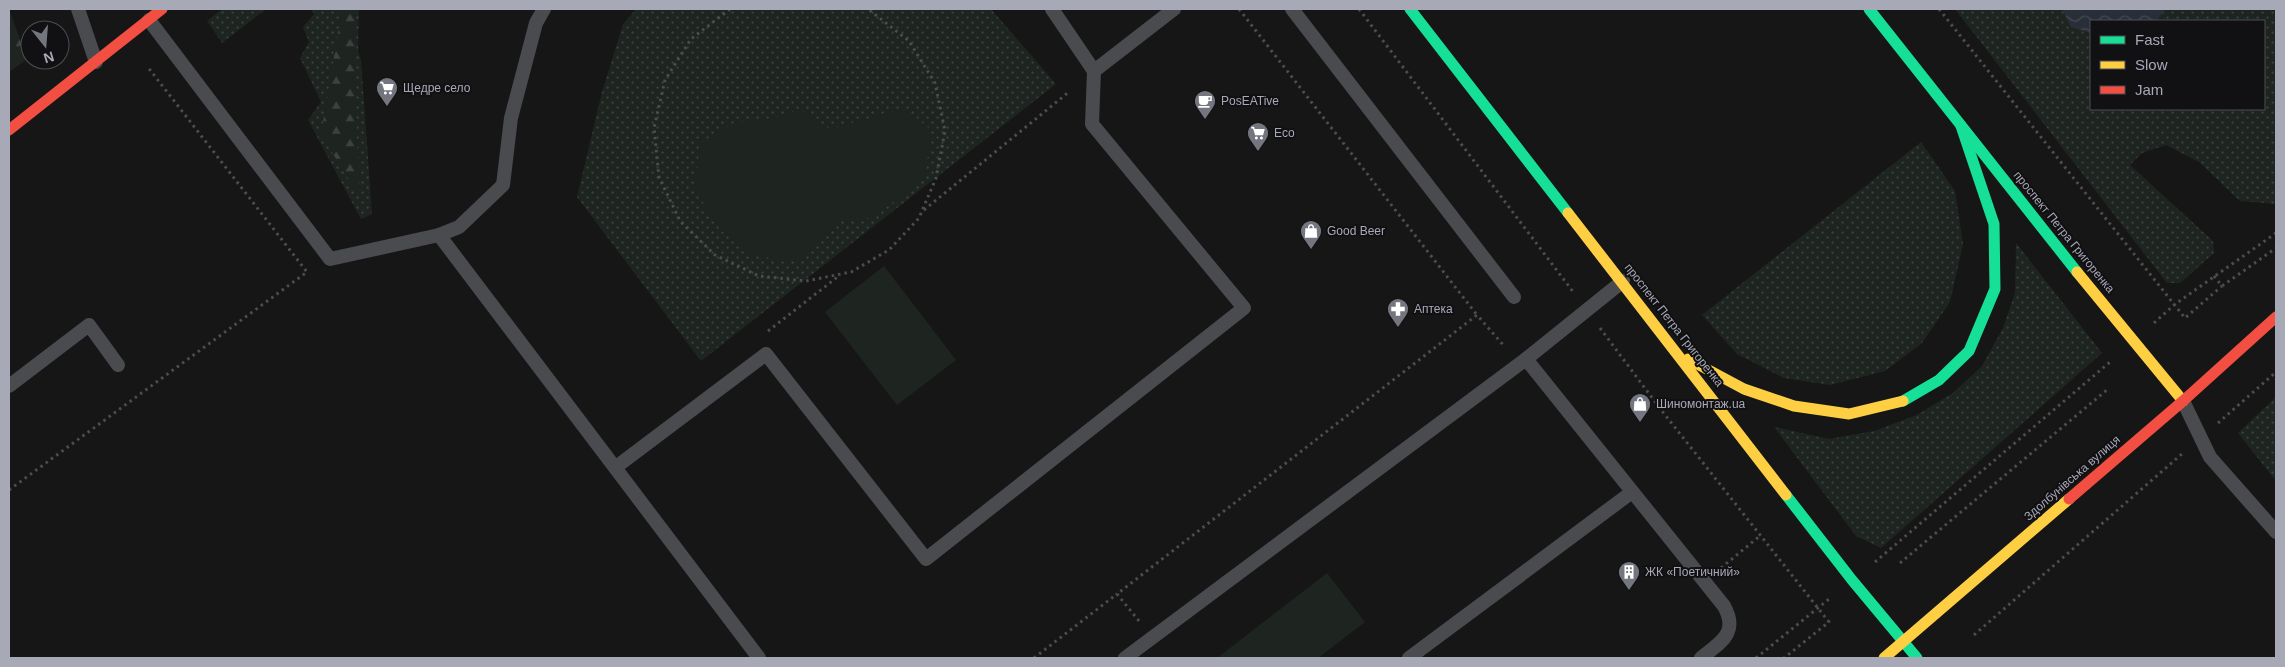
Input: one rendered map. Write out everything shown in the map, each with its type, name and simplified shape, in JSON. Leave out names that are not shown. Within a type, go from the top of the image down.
[{"type":"main road","points":[[9,130],[162,9]]},
{"type":"main road","name":"проспект Петра Григоренка","points":[[1410,9],[1852,580],[1917,658]]},
{"type":"main road","name":"проспект Петра Григоренка","points":[[1869,9],[2133,342],[2183,400]]},
{"type":"main road","points":[[1678,353],[1744,389],[1794,406],[1849,414],[1904,401],[1939,380],[1969,351],[1995,289],[1994,224],[1961,126]]},
{"type":"main road","name":"Здолбунівська вулиця","points":[[1884,658],[2183,400],[2276,317]]},
{"type":"lane","points":[[78,9],[96,62]]},
{"type":"lane","points":[[148,20],[330,259],[439,235],[459,228],[503,185],[511,118],[536,23],[544,9]]},
{"type":"lane","points":[[616,467],[766,354],[926,559],[1244,308],[1092,124],[1094,71],[1052,9]]},
{"type":"lane","points":[[1094,71],[1174,9]]},
{"type":"lane","points":[[1292,9],[1514,296]]},
{"type":"lane","points":[[439,235],[759,658]]},
{"type":"lane","points":[[1125,658],[1526,359],[1623,282]]},
{"type":"lane","points":[[9,386],[89,325],[118,365]]},
{"type":"lane","points":[[1526,359],[1704,582],[1730,618],[1729,631],[1723,641],[1701,658]]},
{"type":"lane","points":[[2183,400],[2210,457],[2276,532]]},
{"type":"lane","points":[[1409,658],[1632,492]]},
{"type":"path","points":[[730,9],[691,39],[665,80],[654,128],[659,177],[680,220],[715,255],[759,276],[806,281],[851,272],[889,250],[919,218],[936,178],[945,131],[935,83],[909,41],[868,9]]},
{"type":"path","points":[[1239,9],[1504,348],[1512,342]]},
{"type":"path","points":[[1939,9],[2185,318],[2222,286],[2276,248]]},
{"type":"path","points":[[9,490],[307,272],[147,66]]},
{"type":"path","points":[[923,211],[1094,71]]},
{"type":"path","points":[[1756,658],[1852,580],[2133,342],[2174,305],[2276,233]]},
{"type":"path","points":[[2214,276],[2222,286]]},
{"type":"path","points":[[1566,299],[1574,292]]},
{"type":"path","points":[[1034,658],[1477,315]]},
{"type":"path","points":[[1974,635],[2276,372]]},
{"type":"path","points":[[1900,563],[2108,389]]},
{"type":"path","points":[[1704,582],[1761,536]]},
{"type":"path","points":[[1117,594],[1152,638]]},
{"type":"path","points":[[1784,658],[1829,622]]},
{"type":"green space","points":[[9,9],[20,40],[20,64],[9,72]]},
{"type":"green space","points":[[222,9],[266,9],[222,43],[207,21]]},
{"type":"green space","points":[[311,9],[359,9],[358,51],[361,60],[372,214],[361,219],[308,120],[321,102],[300,58],[309,42],[303,27],[314,14]]},
{"type":"green space","points":[[342,9],[355,9],[357,139],[361,200],[321,134]]},
{"type":"green space","points":[[636,9],[991,9],[1056,84],[701,361],[577,197],[602,92],[623,24]]},
{"type":"green space","points":[[1955,9],[2276,9],[2276,204],[2240,201],[2199,162],[2166,145],[2142,153],[2130,165],[2213,241],[2214,253],[2180,283],[2167,283]]},
{"type":"green space","points":[[905,108],[931,130],[925,179],[871,218],[843,219],[795,261],[748,255],[722,231],[695,190],[700,143],[734,123],[773,118],[800,110],[830,129]]},
{"type":"green space","points":[[1921,142],[1955,191],[1963,244],[1950,302],[1922,343],[1885,371],[1830,385],[1784,378],[1737,354],[1702,315]]},
{"type":"green space","points":[[2016,243],[2102,353],[1881,548],[1856,536],[1774,427],[1829,439],[1874,431],[1917,415],[1953,393],[1982,366],[2003,328],[2015,293]]},
{"type":"green space","points":[[884,266],[956,360],[897,405],[825,312]]},
{"type":"green space","points":[[2276,397],[2276,481],[2238,433]]},
{"type":"green space","points":[[1327,573],[1365,622],[1318,658],[1217,658]]},
{"type":"water","points":[[2062,9],[2165,9],[2157,20],[2090,20],[2090,33],[2071,27]]},
{"type":"traffic: fast","points":[[1410,9],[1568,213]]},
{"type":"traffic: fast","points":[[1869,9],[2077,272]]},
{"type":"traffic: fast","points":[[1903,401],[1939,380],[1969,351],[1995,289],[1994,224],[1961,126]]},
{"type":"traffic: fast","points":[[1786,495],[1852,580],[1917,658]]},
{"type":"traffic: slow","points":[[1568,213],[1786,495]]},
{"type":"traffic: slow","points":[[2077,272],[2183,401]]},
{"type":"traffic: slow","points":[[1688,359],[1744,389],[1794,406],[1849,414],[1903,401]]},
{"type":"traffic: slow","points":[[1884,658],[2069,499]]},
{"type":"traffic: jam","points":[[9,130],[162,9]]},
{"type":"traffic: jam","points":[[2069,499],[2183,401],[2276,317]]},
{"type":"place","name":"Щедре село","points":[[387,107]]},
{"type":"place","name":"PosEATive","points":[[1205,120]]},
{"type":"place","name":"Eco","points":[[1258,152]]},
{"type":"place","name":"Good Beer","points":[[1311,250]]},
{"type":"place","name":"Аптека","points":[[1398,328]]},
{"type":"place","name":"Шиномонтаж.ua","points":[[1640,423]]},
{"type":"place","name":"ЖК «Поетичний»","points":[[1629,591]]}]
